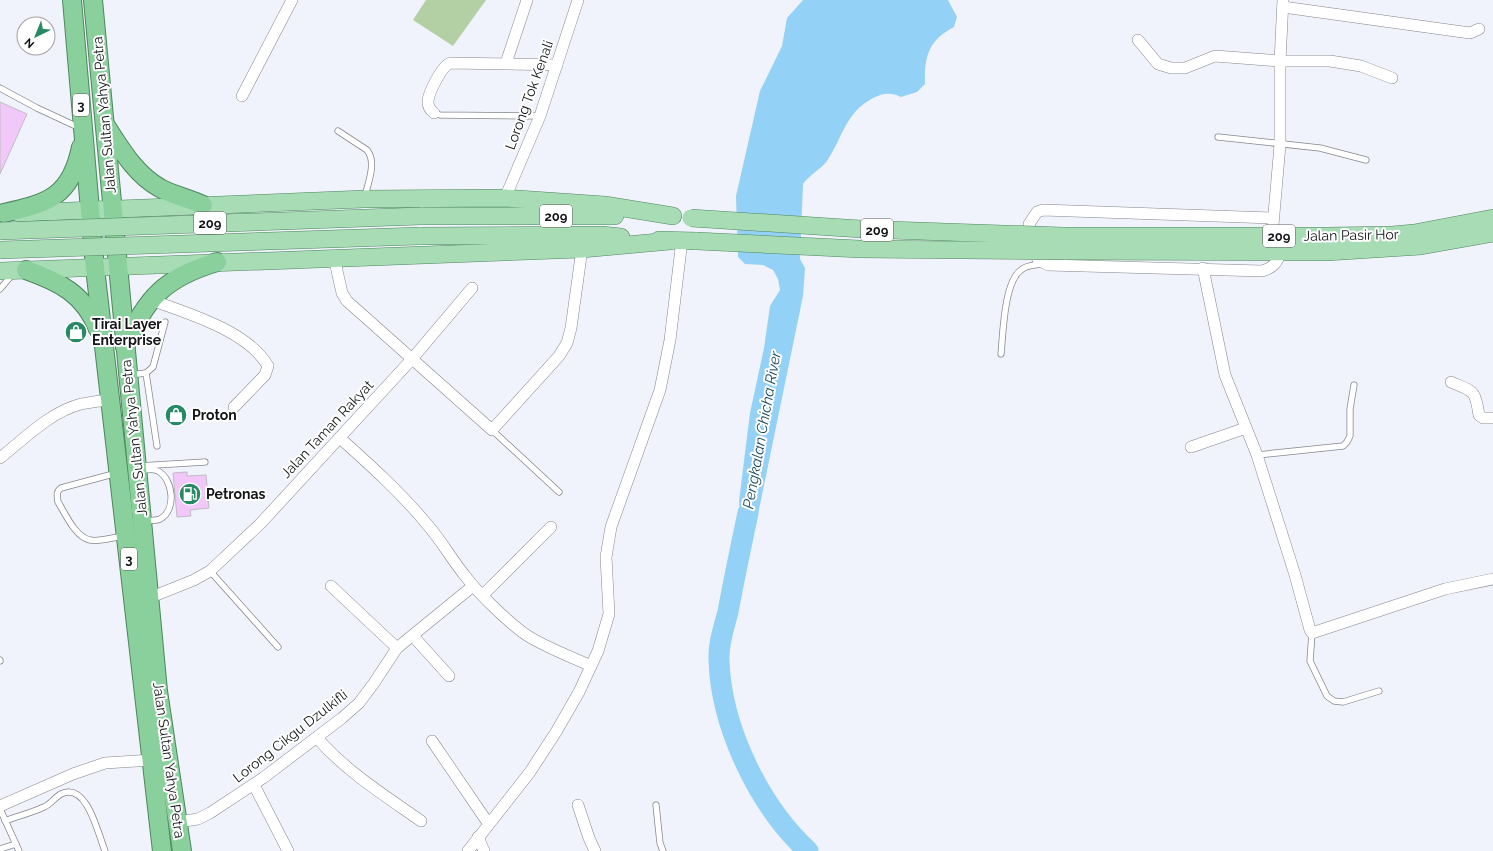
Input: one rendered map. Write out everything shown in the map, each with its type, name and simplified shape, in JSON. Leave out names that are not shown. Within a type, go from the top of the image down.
[{"type":"highway","name":"Jalan Sultan Yahya Petra","points":[[72,0],[95,268],[105,346],[112,399],[131,470],[142,521],[158,691],[178,822],[171,849]]},
{"type":"highway","name":"Jalan Sultan Yahya Petra","points":[[93,0],[127,375],[131,470],[126,536],[152,760],[171,849]]},
{"type":"highway","points":[[104,124],[129,161],[145,177],[161,189],[203,205]]},
{"type":"highway","points":[[2,213],[36,206],[50,200],[62,189],[72,176],[78,163],[83,130]]},
{"type":"highway","points":[[125,348],[139,316],[151,300],[167,285],[183,275],[217,262]]},
{"type":"highway","points":[[14,270],[53,279],[72,292],[86,305],[95,321],[105,346]]},
{"type":"main road","points":[[2,213],[90,211],[364,199],[505,198],[605,205],[673,216]]},
{"type":"main road","points":[[176,264],[165,259],[160,253],[159,244],[167,222],[180,206]]},
{"type":"main road","points":[[38,212],[59,234],[64,246],[62,256],[56,269]]},
{"type":"main road","name":"209","points":[[0,231],[421,216],[673,216],[1063,243]]},
{"type":"main road","name":"Jalan Pasir Hor","points":[[1063,243],[1272,236],[1392,235],[1414,233],[1493,218]]},
{"type":"main road","name":"Jalan Pasir Hor","points":[[1063,243],[1281,252],[1393,249],[1493,233]]},
{"type":"main road","name":"209","points":[[0,250],[419,236],[602,236],[860,249],[1063,243]]},
{"type":"main road","points":[[14,270],[582,249],[683,240]]},
{"type":"street","points":[[242,96],[292,0]]},
{"type":"street","points":[[506,64],[527,0]]},
{"type":"street","name":"Lorong Tok Kenali","points":[[505,198],[540,116],[578,0]]},
{"type":"street","points":[[1272,236],[1280,145],[1280,61],[1283,4],[1470,33],[1480,29]]},
{"type":"street","points":[[1138,40],[1158,64],[1171,68],[1186,68],[1215,56],[1280,61],[1330,61],[1361,66],[1392,78]]},
{"type":"street","points":[[434,113],[429,109],[429,97],[442,69],[447,64],[453,62],[556,65]]},
{"type":"street","points":[[1273,218],[1043,210],[1037,212],[1029,224],[1035,253],[1042,264],[1048,265],[1262,270],[1268,269],[1278,261],[1281,252]]},
{"type":"street","points":[[468,851],[488,823],[530,772],[556,732],[598,651],[609,614],[606,557],[611,527],[660,390],[670,340],[683,240]]},
{"type":"street","points":[[334,258],[342,293],[347,301],[492,430],[559,356],[567,343],[571,328],[582,249]]},
{"type":"street","points":[[1202,268],[1225,375],[1257,454],[1312,633],[1445,589],[1493,579]]},
{"type":"street","name":"Jalan Taman Rakyat","points":[[149,598],[194,580],[210,571],[261,523],[412,359],[472,288]]},
{"type":"street","points":[[151,300],[218,325],[246,344],[264,359],[268,366],[265,375],[234,406]]},
{"type":"street","points":[[1451,382],[1474,392],[1477,397],[1479,415],[1483,418],[1493,418]]},
{"type":"street","points":[[0,458],[38,428],[66,410],[80,404],[112,399]]},
{"type":"street","points":[[1191,447],[1246,428]]},
{"type":"street","points":[[340,438],[385,479],[428,524],[473,586],[526,635],[544,645],[591,666]]},
{"type":"street","points":[[483,595],[551,528]]},
{"type":"street","points":[[331,586],[397,648]]},
{"type":"street","name":"Lorong Cikgu Dzulkifli","points":[[178,822],[198,819],[210,813],[254,784],[317,738],[359,703],[397,648],[473,586]]},
{"type":"street","points":[[413,636],[449,676]]},
{"type":"street","points":[[317,738],[333,757],[353,774],[421,821]]},
{"type":"street","points":[[432,741],[488,823]]},
{"type":"street","points":[[0,808],[72,774],[106,763],[152,760]]},
{"type":"street","points":[[254,784],[288,851]]},
{"type":"street","points":[[578,805],[595,851]]},
{"type":"street","points":[[478,837],[484,851]]},
{"type":"lane","points":[[0,88],[83,130]]},
{"type":"lane","points":[[434,113],[440,115],[540,116]]},
{"type":"lane","points":[[338,131],[368,150],[371,154],[372,162],[364,199]]},
{"type":"lane","points":[[1218,137],[1280,145],[1320,148],[1366,160]]},
{"type":"lane","points":[[1001,354],[1005,301],[1017,274],[1026,267],[1042,264]]},
{"type":"lane","points":[[0,288],[14,270]]},
{"type":"lane","points":[[127,375],[146,373],[153,367],[165,322]]},
{"type":"lane","points":[[146,373],[157,446]]},
{"type":"lane","points":[[1257,454],[1343,446],[1350,436],[1350,408],[1354,384]]},
{"type":"lane","points":[[492,430],[559,492]]},
{"type":"lane","points":[[126,536],[90,540],[83,537],[78,533],[58,502],[58,491],[61,488],[131,470],[205,462]]},
{"type":"lane","points":[[131,470],[152,469],[162,474],[168,483],[171,505],[166,513],[159,519],[142,521]]},
{"type":"lane","points":[[210,571],[278,647]]},
{"type":"lane","points":[[1312,633],[1310,662],[1327,696],[1334,701],[1343,702],[1379,691]]},
{"type":"lane","points":[[6,821],[44,807],[61,794],[72,792],[80,795],[86,804],[105,851]]},
{"type":"lane","points":[[656,806],[660,843],[663,851]]},
{"type":"lane","points":[[0,808],[19,851]]},
{"type":"lane","points":[[0,849],[16,844]]},
{"type":"green space","points":[[426,0],[486,0],[453,46],[413,20]]},
{"type":"water","points":[[803,0],[948,0],[957,17],[954,27],[939,37],[930,50],[927,57],[925,84],[917,92],[901,97],[894,94],[884,94],[873,98],[864,104],[850,118],[827,161],[803,184],[800,259],[805,268],[803,296],[756,524],[743,544],[739,501],[750,413],[764,348],[770,306],[780,290],[778,279],[773,270],[763,265],[745,264],[738,257],[736,196],[760,91],[782,46],[787,18]]},
{"type":"building","points":[[0,102],[27,114],[0,174]]},
{"type":"building","points":[[187,472],[187,476],[206,475],[209,508],[190,510],[191,516],[177,517],[173,473]]},
{"type":"waterway","name":"Pengkalan Chicha River","points":[[748,513],[728,612],[720,642],[719,660],[721,686],[735,738],[746,764],[774,812],[790,833],[808,851]]},
{"type":"place","name":"Tirai Layer Enterprise","points":[[76,332]]},
{"type":"place","name":"Proton","points":[[176,415]]},
{"type":"place","name":"Petronas","points":[[190,494]]}]
